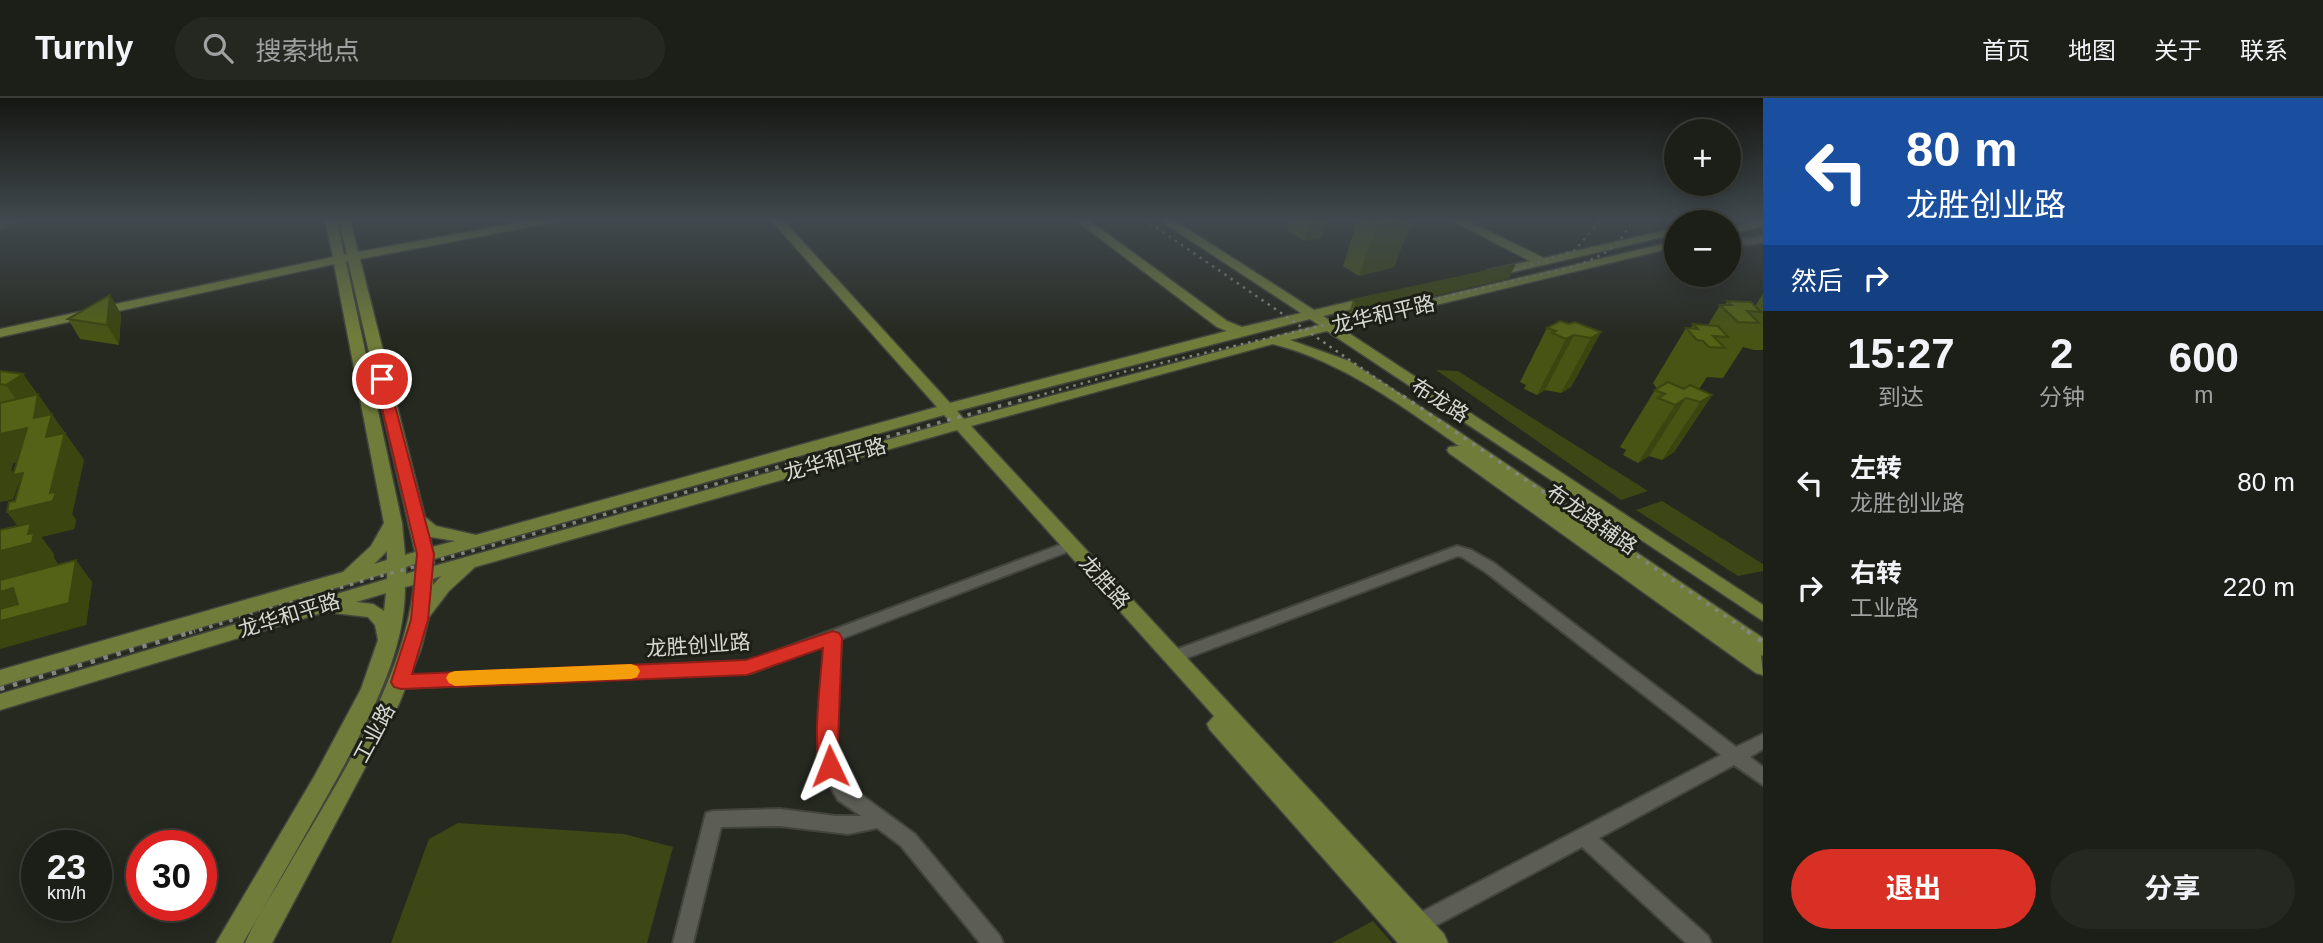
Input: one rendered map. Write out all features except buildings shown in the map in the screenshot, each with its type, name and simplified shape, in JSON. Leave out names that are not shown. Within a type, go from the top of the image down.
[{"type":"main road","points":[[0,330],[335,258]]},
{"type":"main road","name":"工业路","points":[[229,943],[370,697],[388,644],[398,572],[393,523],[346,258]]},
{"type":"main road","name":"工业路","points":[[258,943],[401,682],[419,620],[425,564],[417,520],[347,258]]},
{"type":"main road","name":"龙胜路","points":[[803,258],[1173,657],[1412,933]]},
{"type":"main road","name":"龙胜路","points":[[810,258],[949,418],[1057,551],[1412,933],[1435,943]]},
{"type":"main road","name":"布龙路","points":[[1134,258],[1222,324],[1328,356],[1443,428],[1763,648]]},
{"type":"main road","name":"布龙路","points":[[1224,258],[1312,314],[1763,614]]},
{"type":"main road","points":[[1513,268],[1516,258]]},
{"type":"main road","points":[[1539,258],[1565,271]]},
{"type":"main road","points":[[1475,276],[1555,258]]},
{"type":"main road","name":"龙华和平路","points":[[0,702],[304,610],[398,572],[425,564],[489,536],[949,418],[1617,258]]},
{"type":"main road","points":[[1278,292],[1316,303],[1359,303]]},
{"type":"main road","name":"龙华和平路","points":[[425,564],[483,558],[1200,341],[1384,297]]},
{"type":"main road","points":[[1196,304],[1208,329],[1208,334],[1200,341]]},
{"type":"main road","points":[[1367,353],[1358,332],[1362,322],[1369,318]]},
{"type":"main road","points":[[1242,350],[1263,348],[1328,356]]},
{"type":"main road","name":"布龙路辅路","points":[[1399,402],[1430,432],[1763,667]]},
{"type":"main road","points":[[417,520],[438,533],[489,536]]},
{"type":"main road","points":[[341,579],[373,555],[386,540],[393,523]]},
{"type":"main road","points":[[419,620],[428,604],[448,581],[470,563],[483,558]]},
{"type":"main road","name":"龙华和平路","points":[[0,678],[341,579],[398,572]]},
{"type":"main road","points":[[304,610],[347,607],[373,611],[384,623],[388,644]]},
{"type":"street","name":"龙胜创业路","points":[[401,682],[747,667],[833,638],[1057,551]]},
{"type":"street","points":[[1173,657],[1457,551],[1466,553],[1489,567],[1763,777]]},
{"type":"street","points":[[833,638],[828,742],[830,766],[839,787],[908,839],[993,943]]},
{"type":"street","points":[[1412,933],[1583,836],[1763,741]]},
{"type":"street","points":[[683,943],[713,820],[789,818],[839,824],[872,822],[880,818]]},
{"type":"street","points":[[1583,836],[1701,943]]},
{"type":"green space","points":[[1436,370],[1458,371],[1648,491],[1621,500]]},
{"type":"green space","points":[[1662,501],[1763,564],[1763,571],[1738,576],[1636,510]]},
{"type":"green space","points":[[458,823],[624,834],[673,847],[647,943],[391,943],[429,839]]},
{"type":"green space","points":[[1373,921],[1392,943],[1332,943]]},
{"type":"railway","points":[[1201,258],[1305,329]]},
{"type":"railway","points":[[1509,272],[1551,258]]},
{"type":"railway","points":[[1305,329],[1568,268],[1594,258]]},
{"type":"railway","points":[[1030,398],[1123,372],[1305,329]]},
{"type":"railway","points":[[1305,329],[1405,398]]},
{"type":"railway","points":[[189,633],[366,580],[1036,396]]},
{"type":"railway","points":[[1403,396],[1750,633]]},
{"type":"railway","points":[[0,689],[195,631]]},
{"type":"railway","points":[[1747,631],[1763,642]]},
{"type":"slow traffic","points":[[455,678],[631,671]]},
{"type":"route","points":[[382,379],[425,554],[426,575],[419,620],[401,682],[747,667],[833,638],[827,755],[830,766]]}]
